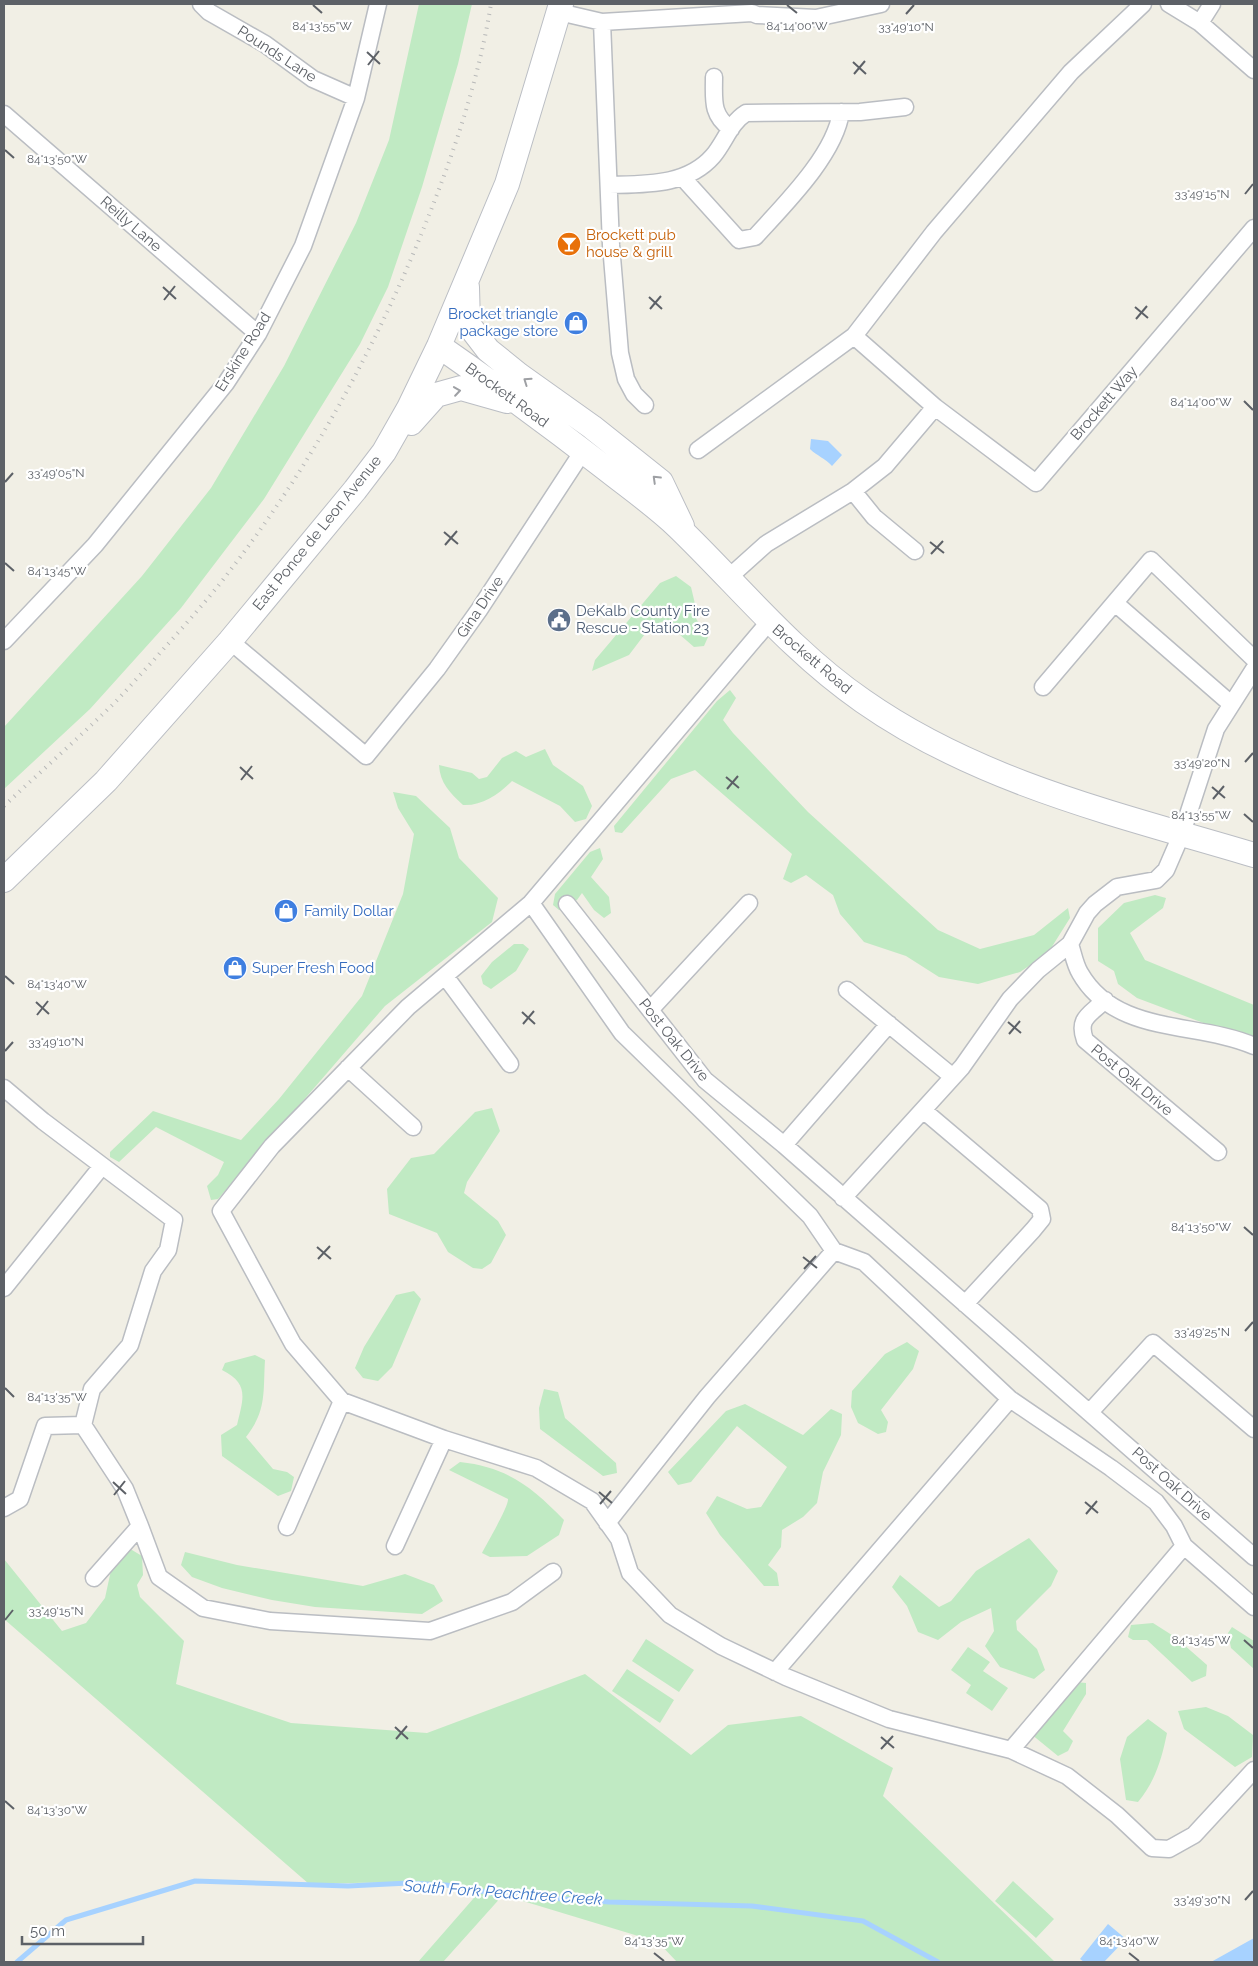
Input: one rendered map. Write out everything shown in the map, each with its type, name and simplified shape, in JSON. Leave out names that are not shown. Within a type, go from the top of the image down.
[{"type":"street","name":"Pounds Lane","points":[[201,4],[209,12],[264,44],[313,79],[356,98]]},
{"type":"street","name":"Erskine Road","points":[[4,641],[95,544],[226,383],[258,334],[303,246],[356,98],[378,4]]},
{"type":"street","points":[[560,8],[602,22],[750,8],[757,15],[816,18],[880,4]]},
{"type":"street","points":[[698,450],[854,336],[934,232],[1071,72],[1143,4]]},
{"type":"street","points":[[1169,4],[1200,23],[1254,70]]},
{"type":"street","points":[[1200,23],[1212,4]]},
{"type":"street","name":"East Ponce de Leon Avenue","points":[[4,880],[106,780],[230,641],[355,490],[384,452],[409,408],[439,346],[507,184],[560,8]]},
{"type":"street","points":[[602,22],[609,185],[620,353],[626,379],[634,394],[645,405]]},
{"type":"street","points":[[714,77],[715,110],[720,121],[731,129]]},
{"type":"street","points":[[609,185],[683,178],[713,156],[738,118],[746,113],[841,112],[905,107]]},
{"type":"street","points":[[683,178],[739,240],[755,237],[830,147],[839,128],[841,112]]},
{"type":"street","name":"Reilly Lane","points":[[4,114],[258,334]]},
{"type":"street","name":"Brockett Way","points":[[854,336],[935,407],[1036,483],[1254,228]]},
{"type":"street","points":[[467,280],[468,324],[488,350],[519,375],[592,427],[661,482],[687,537]]},
{"type":"street","name":"Brockett Road","points":[[439,346],[583,451],[656,508],[687,537],[769,622],[864,702],[947,751],[1024,785],[1254,855]]},
{"type":"street","points":[[384,452],[436,395],[461,388],[523,407]]},
{"type":"street","points":[[728,579],[766,544],[853,491],[885,466],[935,407]]},
{"type":"street","name":"Gina Drive","points":[[230,641],[366,756],[453,647],[583,451]]},
{"type":"street","points":[[853,491],[874,517],[915,551]]},
{"type":"street","points":[[1043,686],[1152,560],[1254,659]]},
{"type":"street","points":[[1115,603],[1230,704]]},
{"type":"street","points":[[769,622],[531,903],[408,1007],[272,1146],[221,1212],[293,1344],[342,1401],[444,1439],[536,1468],[592,1502],[618,1539],[630,1572],[670,1615],[721,1646],[775,1672],[889,1719],[1011,1750],[1067,1776],[1118,1815],[1152,1848],[1169,1849],[1194,1835],[1254,1770]]},
{"type":"street","points":[[843,1198],[953,1076],[1010,999],[1038,970],[1070,944],[1087,913],[1106,894],[1117,887],[1149,882],[1160,877],[1171,861],[1182,834],[1216,729],[1230,704],[1254,669]]},
{"type":"street","points":[[531,903],[622,1033],[810,1216],[834,1251],[864,1262],[1010,1399],[1111,1468],[1156,1502],[1174,1526],[1184,1546],[1254,1607]]},
{"type":"street","points":[[650,1010],[748,903]]},
{"type":"street","name":"Post Oak Drive","points":[[567,904],[705,1080],[784,1145],[1254,1557]]},
{"type":"street","points":[[1070,944],[1078,972],[1089,988],[1120,1013],[1138,1020],[1234,1037],[1254,1046]]},
{"type":"street","points":[[444,976],[510,1064]]},
{"type":"street","points":[[847,990],[953,1076]]},
{"type":"street","name":"Post Oak Drive","points":[[1105,1000],[1082,1022],[1081,1029],[1085,1040],[1218,1152]]},
{"type":"street","points":[[784,1145],[888,1024]]},
{"type":"street","points":[[348,1068],[413,1127]]},
{"type":"street","points":[[7,1097],[174,1220],[168,1250],[153,1271],[130,1345],[92,1389],[83,1425],[125,1489],[159,1577],[203,1608],[270,1621],[430,1631],[512,1602],[554,1572]]},
{"type":"street","points":[[923,1110],[1040,1209],[1042,1219],[965,1304]]},
{"type":"street","points":[[4,1288],[102,1166]]},
{"type":"street","points":[[607,1523],[707,1397],[834,1251]]},
{"type":"street","points":[[1090,1412],[1153,1343],[1254,1430]]},
{"type":"street","points":[[775,1672],[1010,1399]]},
{"type":"street","points":[[286,1527],[342,1401]]},
{"type":"street","points":[[4,1508],[20,1499],[45,1426],[83,1425]]},
{"type":"street","points":[[396,1546],[444,1439]]},
{"type":"street","points":[[94,1578],[140,1526]]},
{"type":"street","points":[[1011,1750],[1184,1546]]},
{"type":"green space","points":[[419,4],[472,4],[458,64],[422,187],[388,287],[360,344],[264,499],[181,608],[90,709],[4,789],[4,727],[142,576],[211,488],[284,366],[356,223],[389,140]]},
{"type":"green space","points":[[676,576],[691,587],[695,604],[695,617],[708,637],[704,646],[694,647],[664,621],[651,626],[629,655],[592,671],[595,660],[660,583]]},
{"type":"green space","points":[[730,690],[736,698],[723,720],[733,733],[808,812],[938,930],[980,949],[1034,935],[1068,908],[1070,918],[1048,953],[1020,972],[978,984],[939,977],[906,956],[864,942],[840,914],[833,895],[806,875],[791,883],[783,879],[792,854],[695,770],[671,779],[622,833],[615,832],[614,826],[717,701]]},
{"type":"green space","points":[[545,749],[553,765],[583,786],[592,806],[586,819],[575,822],[560,806],[512,781],[490,798],[477,804],[463,805],[446,787],[441,777],[439,765],[472,773],[479,779],[487,777],[502,758],[516,751],[526,757]]},
{"type":"green space","points":[[393,792],[416,796],[450,828],[459,858],[498,898],[492,922],[385,1006],[218,1199],[211,1200],[207,1186],[218,1175],[224,1162],[156,1127],[119,1162],[110,1157],[110,1152],[153,1111],[241,1140],[279,1099],[362,996],[403,894],[414,834],[398,808]]},
{"type":"green space","points":[[600,848],[603,859],[591,877],[609,897],[611,913],[604,918],[594,910],[582,893],[577,900],[559,910],[553,905],[555,894],[590,852]]},
{"type":"green space","points":[[1155,895],[1166,898],[1163,908],[1130,933],[1145,960],[1254,1005],[1254,1042],[1137,998],[1118,984],[1114,971],[1098,961],[1098,928],[1124,903]]},
{"type":"green space","points":[[514,944],[523,944],[529,949],[516,971],[491,989],[483,984],[481,976],[492,962]]},
{"type":"green space","points":[[492,1108],[500,1131],[467,1182],[464,1193],[498,1221],[506,1235],[491,1263],[482,1269],[473,1268],[448,1252],[437,1233],[389,1214],[387,1189],[411,1158],[434,1154],[475,1112]]},
{"type":"green space","points":[[414,1291],[421,1299],[392,1367],[378,1381],[363,1378],[355,1368],[364,1347],[396,1295]]},
{"type":"green space","points":[[907,1342],[919,1351],[913,1369],[881,1410],[888,1422],[886,1432],[878,1434],[858,1423],[851,1407],[852,1391],[885,1354]]},
{"type":"green space","points":[[255,1355],[265,1360],[264,1391],[258,1418],[246,1437],[273,1469],[287,1472],[294,1477],[291,1491],[278,1496],[222,1456],[221,1435],[237,1425],[242,1393],[237,1381],[222,1370],[225,1363]]},
{"type":"green space","points":[[544,1389],[558,1392],[565,1418],[616,1463],[617,1473],[603,1476],[540,1429],[539,1408]]},
{"type":"green space","points":[[745,1404],[803,1435],[831,1409],[842,1414],[841,1435],[823,1472],[817,1503],[803,1517],[782,1530],[781,1547],[768,1565],[777,1573],[779,1586],[764,1586],[720,1535],[706,1513],[717,1496],[747,1509],[761,1507],[787,1467],[737,1426],[691,1482],[678,1485],[668,1472],[726,1411]]},
{"type":"green space","points":[[460,1462],[492,1469],[518,1480],[529,1488],[564,1520],[559,1535],[527,1556],[490,1557],[482,1553],[502,1517],[508,1499],[449,1470]]},
{"type":"green space","points":[[1029,1538],[1058,1571],[1051,1586],[1016,1621],[1017,1630],[1037,1649],[1045,1670],[1034,1679],[1000,1667],[985,1646],[994,1631],[991,1608],[961,1622],[938,1640],[918,1632],[907,1606],[892,1587],[900,1575],[939,1607],[951,1601],[976,1571]]},
{"type":"green space","points":[[127,1547],[142,1556],[143,1575],[137,1585],[140,1597],[184,1641],[176,1684],[291,1723],[427,1733],[585,1674],[691,1755],[728,1725],[801,1716],[893,1768],[883,1796],[1055,1962],[677,1962],[658,1942],[503,1895],[443,1962],[418,1962],[480,1891],[459,1887],[416,1884],[309,1884],[4,1619],[4,1559],[62,1631],[86,1623],[105,1598],[113,1561]]},
{"type":"green space","points":[[185,1552],[237,1565],[363,1586],[405,1574],[434,1585],[443,1601],[422,1614],[315,1607],[272,1600],[222,1588],[192,1577],[181,1565]]},
{"type":"green space","points":[[1153,1623],[1175,1637],[1207,1665],[1206,1676],[1192,1682],[1147,1640],[1133,1640],[1128,1637],[1131,1625]]},
{"type":"green space","points":[[1232,1627],[1254,1641],[1254,1669],[1231,1648],[1228,1633]]},
{"type":"green space","points":[[646,1639],[694,1670],[679,1692],[632,1661]]},
{"type":"green space","points":[[968,1647],[990,1662],[983,1671],[1008,1688],[992,1711],[966,1693],[971,1685],[951,1670]]},
{"type":"green space","points":[[627,1669],[674,1700],[660,1723],[612,1691]]},
{"type":"green space","points":[[1076,1682],[1086,1683],[1086,1694],[1063,1731],[1073,1741],[1068,1751],[1058,1756],[1031,1734]]},
{"type":"green space","points":[[1206,1707],[1228,1716],[1253,1735],[1252,1757],[1235,1767],[1184,1729],[1178,1711]]},
{"type":"green space","points":[[1148,1719],[1167,1733],[1163,1752],[1149,1786],[1138,1802],[1126,1800],[1120,1759],[1127,1737]]},
{"type":"green space","points":[[1013,1881],[1054,1919],[1036,1938],[995,1901]]},
{"type":"water","points":[[811,439],[828,441],[842,455],[832,466],[810,449]]},
{"type":"water","points":[[1108,1924],[1126,1939],[1104,1962],[1084,1962],[1080,1959]]},
{"type":"water","points":[[1254,1938],[1254,1962],[1211,1962]]},
{"type":"waterway","name":"South Fork Peachtree Creek","points":[[17,1962],[66,1920],[195,1881],[348,1886],[409,1883],[446,1885],[503,1895],[609,1902],[752,1906],[863,1921],[938,1962]]},
{"type":"railway","points":[[4,806],[112,705],[194,615],[250,544],[309,456],[336,410],[385,317],[427,220],[465,114],[480,59],[491,4]]},
{"type":"place","name":"Brockett pub house & grill","points":[[569,244]]},
{"type":"place","name":"Brocket triangle package store","points":[[576,323]]},
{"type":"place","name":"DeKalb County Fire Rescue - Station 23","points":[[559,620]]},
{"type":"place","name":"Family Dollar","points":[[286,911]]},
{"type":"place","name":"Super Fresh Food","points":[[235,968]]}]
